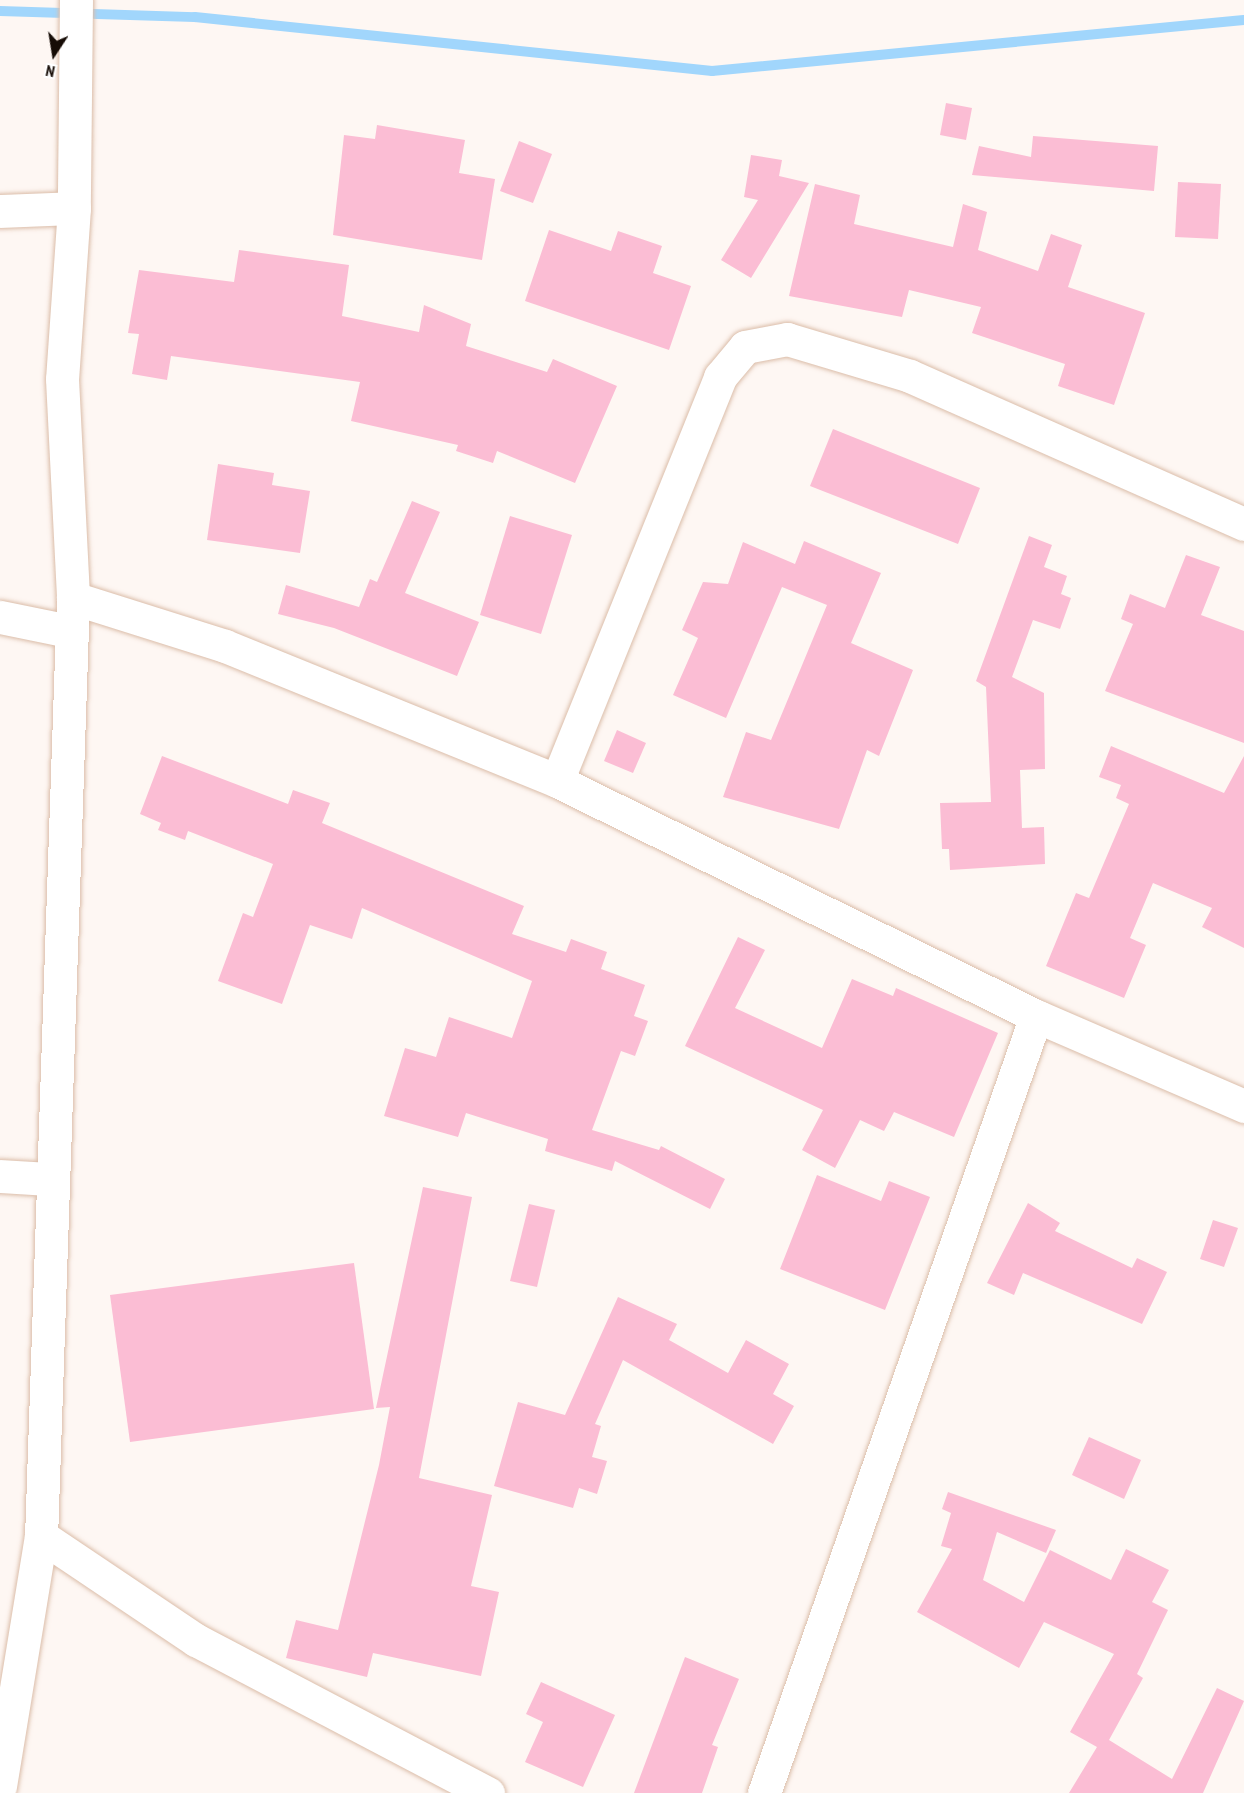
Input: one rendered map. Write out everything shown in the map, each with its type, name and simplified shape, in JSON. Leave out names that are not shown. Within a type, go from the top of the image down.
[{"type":"street","points":[[0,1786],[41,1536],[49,1179],[72,598],[62,379],[74,208],[72,36],[76,0]]},
{"type":"street","points":[[0,212],[74,208]]},
{"type":"street","points":[[557,781],[720,377],[745,347],[787,339],[910,376],[1244,524]]},
{"type":"street","points":[[72,598],[225,646],[557,781],[1036,1016],[1244,1106]]},
{"type":"street","points":[[0,617],[69,631]]},
{"type":"street","points":[[764,1793],[1036,1016]]},
{"type":"street","points":[[0,1176],[49,1179]]},
{"type":"street","points":[[41,1536],[196,1640],[488,1793]]},
{"type":"building","points":[[946,103],[972,108],[966,140],[940,135]]},
{"type":"building","points":[[377,125],[465,140],[459,173],[495,179],[482,260],[333,235],[344,135],[375,139]]},
{"type":"building","points":[[1033,136],[1158,146],[1154,191],[972,175],[979,146],[1031,157]]},
{"type":"building","points":[[519,141],[552,154],[533,203],[500,191]]},
{"type":"building","points":[[751,155],[782,160],[779,176],[809,183],[751,278],[721,260],[758,200],[744,197]]},
{"type":"building","points":[[1178,182],[1221,184],[1218,239],[1175,237]]},
{"type":"building","points":[[815,184],[860,195],[854,224],[953,247],[963,204],[987,212],[978,250],[1038,271],[1051,234],[1082,245],[1068,287],[1145,313],[1114,405],[1058,386],[1065,364],[972,333],[981,307],[909,290],[902,317],[789,296]]},
{"type":"building","points":[[549,230],[611,251],[618,231],[662,246],[653,273],[691,286],[669,350],[525,301]]},
{"type":"building","points":[[239,250],[349,265],[342,316],[419,332],[424,305],[471,324],[466,346],[547,372],[553,359],[617,386],[575,483],[497,451],[493,463],[456,451],[458,445],[351,421],[360,382],[171,356],[167,380],[132,374],[139,334],[128,333],[139,270],[234,282]]},
{"type":"building","points":[[833,429],[980,488],[958,544],[810,486]]},
{"type":"building","points":[[218,464],[274,473],[272,485],[310,491],[300,553],[207,540]]},
{"type":"building","points":[[412,501],[440,512],[405,593],[479,622],[457,676],[334,628],[278,614],[286,585],[359,607],[370,579],[377,582]]},
{"type":"building","points":[[510,516],[572,535],[541,634],[480,615]]},
{"type":"building","points":[[1029,536],[1052,545],[1044,567],[1067,576],[1061,594],[1071,598],[1060,629],[1033,620],[1012,677],[1044,693],[1045,769],[1020,770],[1022,828],[1044,827],[1045,864],[950,870],[949,849],[942,849],[940,803],[991,802],[986,687],[976,681]]},
{"type":"building","points":[[804,541],[881,573],[851,643],[913,670],[879,756],[867,750],[839,829],[723,797],[746,732],[771,740],[827,605],[782,587],[726,718],[673,695],[698,638],[682,630],[703,582],[728,584],[743,542],[795,564]]},
{"type":"building","points":[[1186,555],[1220,567],[1201,615],[1244,631],[1244,743],[1105,691],[1133,624],[1121,619],[1130,594],[1165,608]]},
{"type":"building","points":[[617,730],[646,743],[633,773],[604,761]]},
{"type":"building","points":[[1111,746],[1224,793],[1244,756],[1244,948],[1202,927],[1212,908],[1153,883],[1130,938],[1146,945],[1124,998],[1046,966],[1076,893],[1089,898],[1129,804],[1116,798],[1121,785],[1099,777]]},
{"type":"building","points":[[162,756],[288,804],[293,790],[330,803],[322,823],[524,906],[512,934],[566,952],[571,939],[607,952],[601,969],[645,985],[634,1016],[648,1021],[635,1056],[621,1051],[592,1130],[659,1150],[661,1146],[725,1179],[710,1209],[615,1161],[612,1171],[545,1151],[548,1139],[466,1113],[458,1137],[384,1116],[405,1048],[436,1057],[449,1017],[512,1038],[532,981],[362,908],[352,939],[310,925],[282,1004],[218,981],[243,913],[253,917],[273,864],[188,831],[185,840],[158,830],[161,823],[140,814]]},
{"type":"building","points":[[738,937],[765,950],[735,1008],[822,1048],[852,979],[893,996],[896,988],[998,1033],[954,1137],[894,1112],[884,1131],[860,1120],[835,1168],[802,1150],[823,1110],[685,1046]]},
{"type":"building","points":[[817,1175],[881,1201],[889,1181],[930,1197],[885,1310],[780,1269]]},
{"type":"building","points":[[423,1187],[472,1197],[419,1478],[492,1495],[471,1586],[499,1592],[481,1676],[373,1653],[367,1677],[286,1658],[296,1620],[338,1630],[379,1465],[390,1407],[376,1408]]},
{"type":"building","points":[[1028,1203],[1060,1223],[1055,1231],[1132,1268],[1137,1258],[1167,1272],[1142,1324],[1023,1273],[1014,1295],[987,1283]]},
{"type":"building","points":[[529,1204],[555,1210],[537,1287],[510,1281]]},
{"type":"building","points":[[1213,1220],[1238,1228],[1224,1267],[1200,1259]]},
{"type":"building","points":[[354,1263],[374,1409],[130,1442],[110,1295]]},
{"type":"building","points":[[618,1297],[677,1324],[669,1340],[728,1373],[746,1340],[789,1364],[773,1394],[794,1406],[773,1444],[623,1360],[595,1424],[601,1426],[592,1457],[607,1461],[597,1494],[579,1488],[573,1508],[494,1486],[518,1402],[565,1415]]},
{"type":"building","points":[[1089,1437],[1141,1460],[1124,1499],[1072,1475]]},
{"type":"building","points":[[948,1492],[1056,1530],[1046,1553],[997,1532],[983,1580],[1024,1602],[1050,1550],[1111,1580],[1126,1549],[1169,1570],[1152,1602],[1168,1610],[1137,1674],[1143,1678],[1109,1740],[1172,1779],[1217,1688],[1244,1701],[1203,1793],[1069,1793],[1097,1747],[1070,1732],[1114,1654],[1044,1622],[1019,1668],[917,1612],[952,1549],[941,1546],[951,1513],[942,1509]]},
{"type":"building","points":[[685,1657],[739,1679],[712,1745],[718,1747],[702,1793],[634,1793]]},
{"type":"building","points":[[541,1682],[615,1715],[583,1787],[525,1762],[543,1722],[526,1714]]},
{"type":"waterway","points":[[0,11],[195,17],[712,71],[1244,20]]}]
